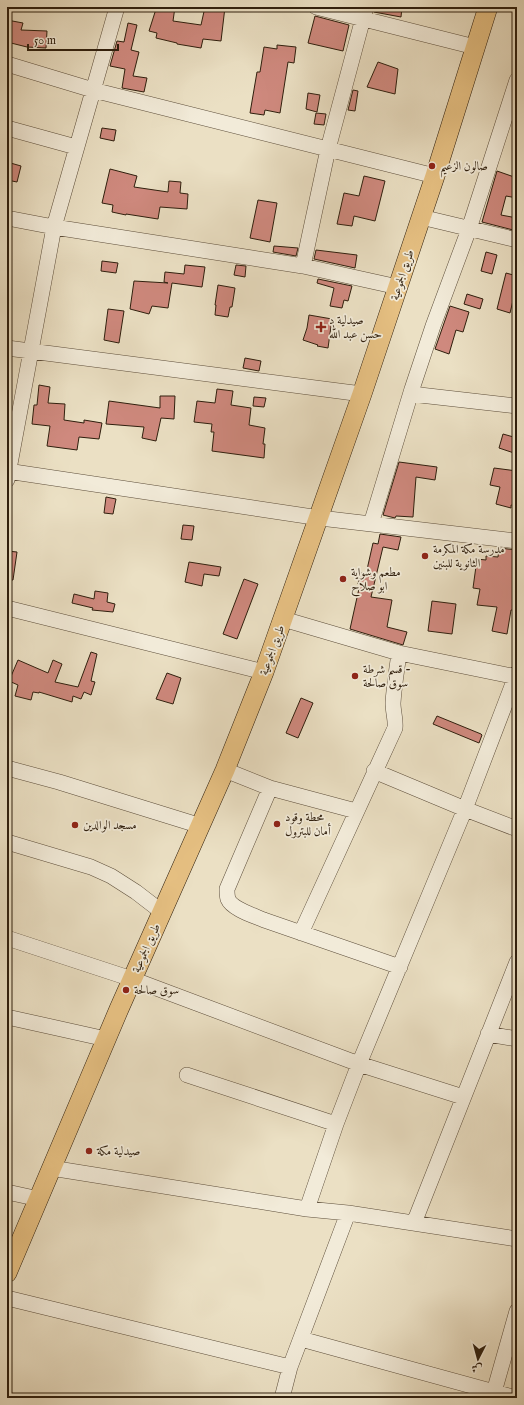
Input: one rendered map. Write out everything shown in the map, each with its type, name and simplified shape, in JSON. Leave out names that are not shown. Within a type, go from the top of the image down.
[{"type":"main road","name":"طريق الجموعية","points":[[7,1273],[132,979],[225,770],[264,672],[320,518],[362,394],[435,176],[488,7]]},
{"type":"street","points":[[117,7],[54,227],[8,474],[320,518],[517,541]]},
{"type":"street","points":[[316,7],[364,13],[475,48]]},
{"type":"street","points":[[303,266],[328,149],[364,13]]},
{"type":"street","points":[[7,64],[93,90],[435,176]]},
{"type":"street","points":[[371,524],[433,326],[470,229],[517,80]]},
{"type":"street","points":[[7,128],[76,146]]},
{"type":"street","points":[[421,217],[517,240]]},
{"type":"street","points":[[7,218],[54,227],[303,266],[398,286]]},
{"type":"street","points":[[7,348],[362,394]]},
{"type":"street","points":[[411,394],[517,406]]},
{"type":"street","points":[[7,608],[264,672]]},
{"type":"street","points":[[283,619],[399,653],[517,675],[465,809],[359,1064],[336,1124],[307,1208]]},
{"type":"street","points":[[301,933],[394,728],[396,720],[393,712],[393,703],[399,653]]},
{"type":"street","points":[[7,768],[59,782],[201,826]]},
{"type":"street","points":[[225,770],[270,788],[356,811]]},
{"type":"street","points":[[374,771],[517,829]]},
{"type":"street","points":[[270,788],[227,889],[228,898],[231,904],[247,914],[400,967]]},
{"type":"street","points":[[7,842],[91,867],[111,876],[136,892],[162,912]]},
{"type":"street","points":[[7,938],[132,979],[359,1064],[463,1097]]},
{"type":"street","points":[[414,1223],[517,962]]},
{"type":"street","points":[[7,1017],[106,1040]]},
{"type":"street","points":[[488,1034],[517,1039]]},
{"type":"street","points":[[187,1075],[336,1124]]},
{"type":"street","points":[[51,1168],[517,1239]]},
{"type":"street","points":[[7,1192],[39,1199]]},
{"type":"street","points":[[282,1398],[290,1367],[348,1213]]},
{"type":"street","points":[[7,1298],[290,1367]]},
{"type":"street","points":[[494,1392],[517,1311]]},
{"type":"street","points":[[301,1339],[516,1398]]},
{"type":"building","points":[[159,7],[175,7],[173,21],[201,25],[205,7],[225,7],[221,41],[203,39],[201,48],[177,44],[156,38],[157,33],[149,31],[156,9],[159,10]]},
{"type":"building","points":[[375,7],[402,7],[401,17],[374,12]]},
{"type":"building","points":[[315,16],[349,25],[343,51],[308,43]]},
{"type":"building","points":[[7,20],[23,23],[21,30],[47,31],[46,48],[27,47],[7,42]]},
{"type":"building","points":[[128,23],[137,25],[131,50],[139,52],[133,76],[147,78],[144,92],[122,88],[125,69],[110,66],[117,41],[124,42]]},
{"type":"building","points":[[277,45],[296,47],[294,63],[288,62],[280,113],[265,110],[264,115],[250,113],[257,72],[260,72],[264,47],[277,49]]},
{"type":"building","points":[[378,62],[398,69],[395,94],[367,87]]},
{"type":"building","points":[[353,90],[358,91],[355,111],[348,110]]},
{"type":"building","points":[[308,93],[320,95],[317,112],[306,109]]},
{"type":"building","points":[[316,113],[326,114],[324,125],[314,124]]},
{"type":"building","points":[[102,128],[116,130],[114,141],[100,138]]},
{"type":"building","points":[[7,162],[21,166],[17,182],[7,180]]},
{"type":"building","points":[[110,169],[137,176],[134,187],[168,192],[169,181],[181,182],[180,193],[188,194],[187,209],[160,207],[158,219],[112,212],[113,205],[102,203]]},
{"type":"building","points":[[497,171],[517,178],[517,198],[506,196],[501,215],[517,218],[517,231],[482,222]]},
{"type":"building","points":[[364,176],[385,181],[375,221],[354,216],[352,226],[337,224],[344,193],[359,196]]},
{"type":"building","points":[[258,200],[277,203],[270,242],[250,238]]},
{"type":"building","points":[[274,246],[298,248],[296,256],[273,252]]},
{"type":"building","points":[[316,250],[357,255],[355,268],[314,259]]},
{"type":"building","points":[[486,252],[497,255],[492,274],[481,271]]},
{"type":"building","points":[[102,261],[118,263],[116,273],[101,271]]},
{"type":"building","points":[[185,265],[205,267],[202,287],[172,283],[168,308],[152,306],[149,314],[130,309],[134,281],[168,283],[164,282],[165,272],[184,274]]},
{"type":"building","points":[[236,265],[246,266],[245,277],[234,275]]},
{"type":"building","points":[[506,273],[517,276],[517,284],[510,313],[497,309]]},
{"type":"building","points":[[318,279],[352,286],[348,301],[344,300],[342,308],[330,306],[334,288],[317,283]]},
{"type":"building","points":[[218,285],[235,288],[232,307],[230,307],[228,317],[215,315]]},
{"type":"building","points":[[467,294],[483,299],[480,309],[464,304]]},
{"type":"building","points":[[450,306],[469,312],[463,332],[456,330],[449,354],[435,349]]},
{"type":"building","points":[[108,309],[124,311],[119,343],[104,340]]},
{"type":"building","points":[[309,315],[332,319],[328,348],[317,346],[318,345],[303,340]]},
{"type":"building","points":[[245,358],[261,361],[259,371],[243,368]]},
{"type":"building","points":[[39,385],[50,387],[48,403],[65,404],[64,420],[84,423],[84,420],[102,423],[99,439],[79,437],[77,450],[47,446],[50,426],[32,424],[34,405],[37,405]]},
{"type":"building","points":[[217,389],[233,391],[231,405],[251,408],[249,425],[265,428],[263,444],[265,444],[264,458],[212,451],[214,432],[211,432],[212,424],[194,422],[197,401],[215,403]]},
{"type":"building","points":[[160,396],[175,396],[174,419],[161,418],[156,441],[142,438],[144,427],[106,424],[109,401],[160,408]]},
{"type":"building","points":[[254,397],[266,398],[264,407],[253,406]]},
{"type":"building","points":[[503,434],[517,438],[517,454],[499,448]]},
{"type":"building","points":[[399,462],[437,467],[435,480],[416,477],[413,517],[396,516],[395,518],[383,515]]},
{"type":"building","points":[[494,468],[517,471],[517,506],[511,505],[511,508],[496,504],[500,487],[490,485]]},
{"type":"building","points":[[106,497],[116,499],[113,514],[104,513]]},
{"type":"building","points":[[183,525],[194,526],[192,540],[181,539]]},
{"type":"building","points":[[380,534],[401,537],[398,550],[383,547],[371,597],[392,600],[387,627],[407,632],[403,645],[350,629],[361,573],[366,574],[373,543],[378,544]]},
{"type":"building","points":[[499,548],[517,550],[517,585],[515,600],[517,601],[517,610],[511,610],[507,634],[492,631],[497,607],[477,605],[480,589],[473,588],[477,559],[486,560],[486,556],[498,557]]},
{"type":"building","points":[[7,551],[17,552],[13,580],[7,580]]},
{"type":"building","points":[[189,562],[221,567],[219,576],[204,574],[202,586],[185,582]]},
{"type":"building","points":[[244,579],[258,584],[237,639],[223,634]]},
{"type":"building","points":[[95,591],[108,593],[107,602],[115,604],[113,612],[92,610],[93,608],[72,603],[74,594],[94,599]]},
{"type":"building","points":[[432,601],[456,604],[452,634],[428,631]]},
{"type":"building","points":[[91,652],[97,654],[91,681],[95,682],[91,695],[84,692],[81,699],[73,696],[72,702],[39,692],[33,692],[31,700],[15,696],[18,685],[9,681],[18,660],[48,673],[53,660],[62,664],[55,682],[78,687]]},
{"type":"building","points":[[167,673],[181,678],[173,704],[156,699]]},
{"type":"building","points":[[301,698],[313,703],[298,738],[286,733]]},
{"type":"building","points":[[437,716],[481,734],[479,743],[433,724]]},
{"type":"place","name":"صالون الزعيم","points":[[432,166]]},
{"type":"place","name":"صيدلية د حسن عبد الله","points":[[321,327]]},
{"type":"place","name":"مدرسة مكة المكرمة الثانوية للبنين","points":[[425,556]]},
{"type":"place","name":"مطعم وشواية ابو صلاح","points":[[343,579]]},
{"type":"place","name":"قسم شرطة - سوق صالحة","points":[[355,676]]},
{"type":"place","name":"محطة وقود أمان للبترول","points":[[277,824]]},
{"type":"place","name":"مسجد الوالدين","points":[[75,825]]},
{"type":"place","name":"سوق صالحة","points":[[126,990]]},
{"type":"place","name":"صيدلية مكة","points":[[89,1151]]}]
